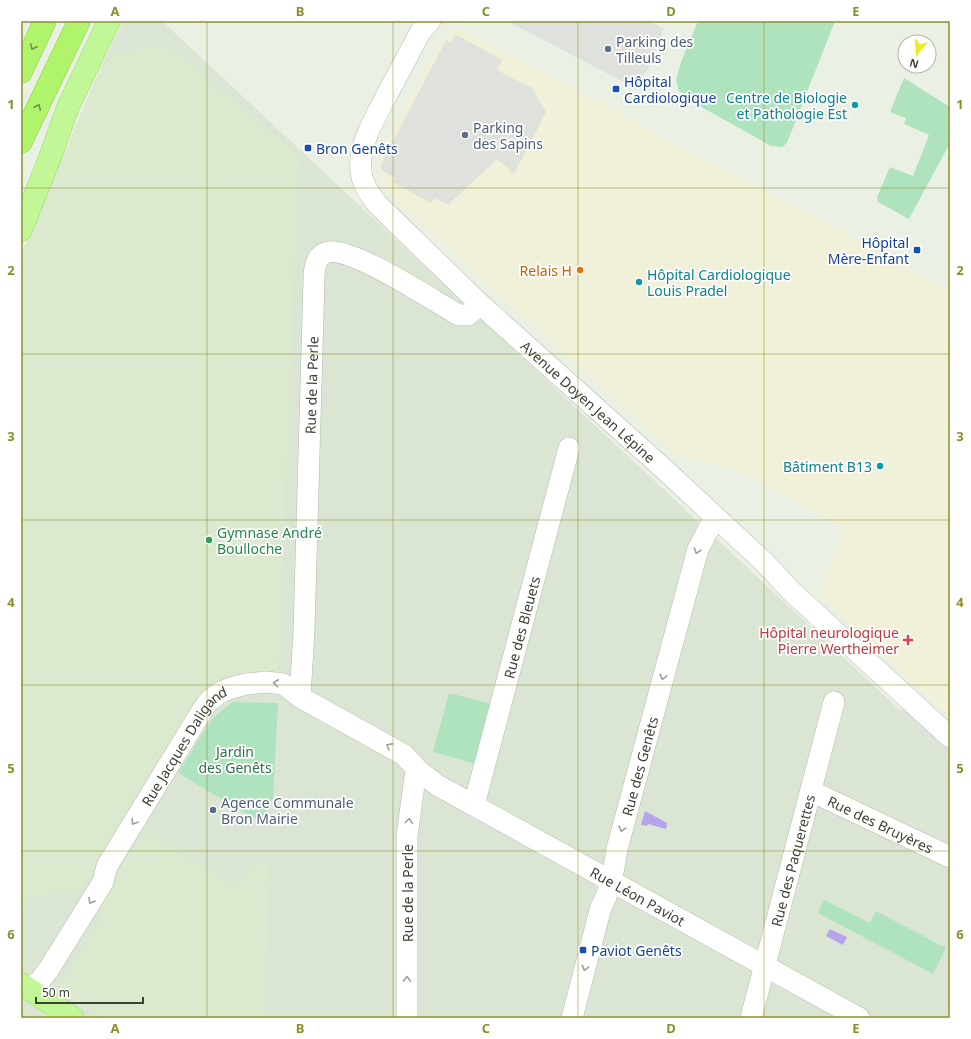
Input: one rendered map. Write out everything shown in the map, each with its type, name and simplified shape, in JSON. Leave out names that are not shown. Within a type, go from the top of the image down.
[{"type":"highway","points":[[21,72],[45,21]]},
{"type":"highway","points":[[21,142],[79,21]]},
{"type":"main road","points":[[21,199],[40,158],[68,107],[109,21]]},
{"type":"main road","points":[[21,230],[68,107]]},
{"type":"main road","points":[[23,991],[54,1018]]},
{"type":"main road","points":[[23,991],[73,1018]]},
{"type":"street","name":"Avenue Doyen Jean Lépine","points":[[430,21],[421,31],[374,119],[364,145],[361,157],[361,170],[367,191],[377,204],[480,304],[602,412],[764,562],[791,591],[950,737]]},
{"type":"street","name":"Rue de la Perle","points":[[300,697],[304,631],[314,269],[317,262],[322,255],[329,252],[339,252],[348,255],[386,272],[459,315],[468,315],[480,304]]},
{"type":"street","name":"Rue des Bleuets","points":[[474,806],[570,448]]},
{"type":"street","name":"Rue des Genêts","points":[[572,1018],[601,907],[611,881],[621,834],[698,549],[715,517]]},
{"type":"street","name":"Rue Jacques Daligand","points":[[23,991],[39,982],[50,969],[103,882],[107,866],[124,837],[203,709],[221,692],[246,684],[266,682],[283,684],[300,697],[404,754],[419,771]]},
{"type":"street","name":"Rue des Paquerettes","points":[[751,1018],[834,702]]},
{"type":"street","name":"Rue de la Perle","points":[[407,1018],[407,836],[415,777],[419,771]]},
{"type":"street","name":"Rue Léon Paviot","points":[[419,771],[437,785],[474,806],[859,1018]]},
{"type":"street","name":"Rue des Bruyères","points":[[811,791],[950,857]]},
{"type":"shaded area","points":[[123,21],[162,21],[950,757],[950,1018],[21,1018],[21,255],[98,74]]},
{"type":"shaded area","name":"Parking des Tilleuls","points":[[507,21],[649,21],[664,29],[648,69],[635,88]]},
{"type":"shaded area","points":[[456,30],[464,30],[950,290],[950,718],[818,594],[846,530],[741,471],[677,455],[464,263],[386,189],[379,178],[378,170],[382,152],[442,39]]},
{"type":"shaded area","name":"Parking des Sapins","points":[[455,34],[502,60],[497,70],[532,88],[546,112],[514,174],[497,159],[448,205],[434,198],[431,203],[393,182],[395,178],[383,171],[381,164],[446,40],[451,43]]},
{"type":"shaded area","points":[[145,47],[159,47],[178,55],[299,156],[278,675],[188,715],[82,888],[24,900],[21,909],[21,255],[98,74],[105,63],[117,53]]},
{"type":"shaded area","points":[[911,708],[950,745],[950,757],[900,710]]},
{"type":"shaded area","points":[[645,811],[667,823],[666,829],[648,824],[647,826],[641,825]]},
{"type":"shaded area","points":[[148,833],[237,888],[257,858],[270,867],[264,1018],[100,1018],[64,996],[60,990],[62,983],[102,916],[99,902],[135,844]]},
{"type":"shaded area","points":[[830,929],[847,937],[843,945],[826,936]]},
{"type":"green space","points":[[698,21],[835,21],[787,143],[782,147],[771,146],[696,104],[679,91],[676,80],[681,62]]},
{"type":"green space","points":[[904,78],[950,107],[950,143],[909,219],[878,202],[877,197],[890,167],[913,176],[929,135],[904,124],[906,118],[890,112]]},
{"type":"green space","points":[[449,693],[496,705],[480,765],[433,752]]},
{"type":"green space","name":"Jardin des Genêts","points":[[232,702],[278,703],[273,798],[260,822],[178,773],[212,719]]},
{"type":"green space","points":[[824,900],[870,923],[876,911],[946,948],[933,974],[818,913]]},
{"type":"place","name":"Parking des Tilleuls","points":[[608,49]]},
{"type":"place","name":"Hôpital Cardiologique","points":[[616,89]]},
{"type":"place","name":"Centre de Biologie et Pathologie Est","points":[[855,105]]},
{"type":"place","name":"Parking des Sapins","points":[[465,135]]},
{"type":"place","name":"Bron Genêts","points":[[308,148]]},
{"type":"place","name":"Hôpital Mère-Enfant","points":[[917,250]]},
{"type":"place","name":"Relais H","points":[[580,270]]},
{"type":"place","name":"Hôpital Cardiologique Louis Pradel","points":[[639,282]]},
{"type":"place","name":"Bâtiment B13","points":[[880,466]]},
{"type":"place","name":"Gymnase André Boulloche","points":[[209,540]]},
{"type":"place","name":"Hôpital neurologique Pierre Wertheimer","points":[[908,640]]},
{"type":"place","name":"Agence Communale Bron Mairie","points":[[213,810]]},
{"type":"place","name":"Paviot Genêts","points":[[583,950]]}]
